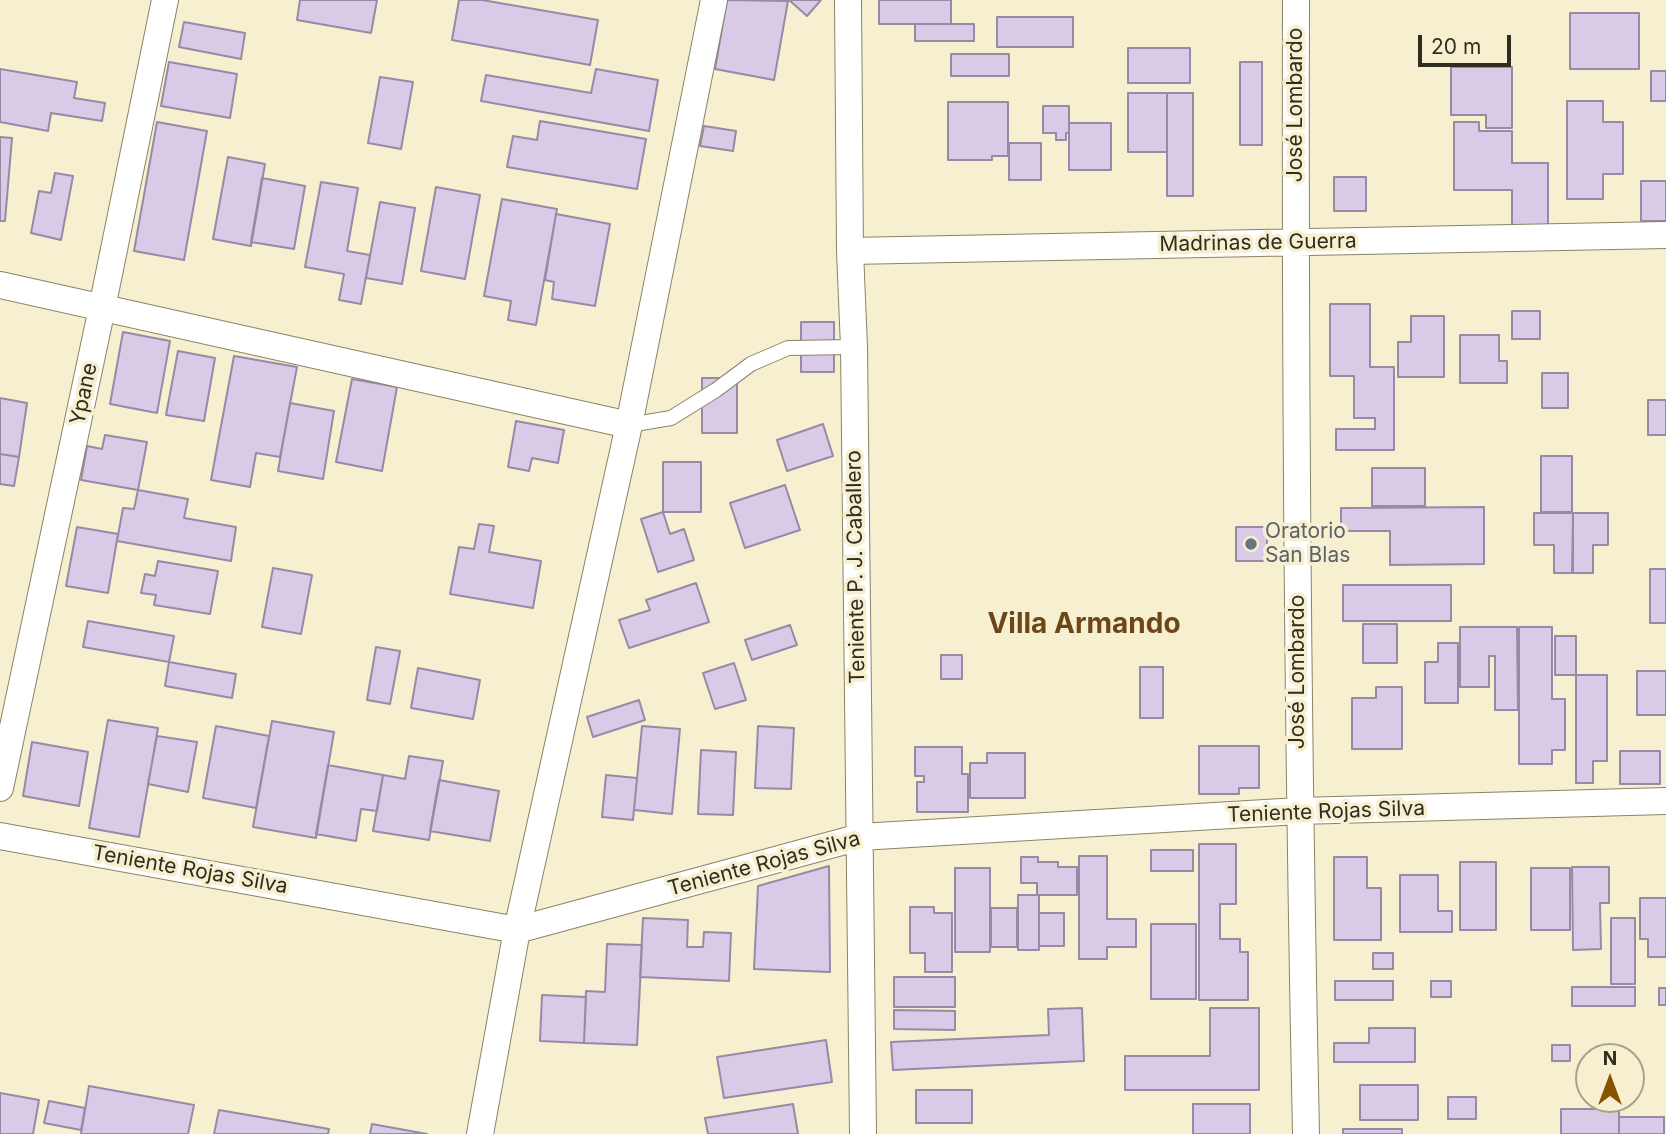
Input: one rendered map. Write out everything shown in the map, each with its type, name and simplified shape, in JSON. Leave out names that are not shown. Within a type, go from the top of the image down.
[{"type":"street","name":"Ypane","points":[[0,788],[165,0]]},
{"type":"street","points":[[480,1134],[517,930],[629,425],[714,0]]},
{"type":"street","name":"Teniente P. J. Caballero","points":[[848,0],[863,1134]]},
{"type":"street","name":"José Lombardo","points":[[1297,0],[1295,243],[1299,811],[1306,1134]]},
{"type":"street","name":"Madrinas de Guerra","points":[[850,251],[1666,236]]},
{"type":"street","points":[[0,285],[629,425]]},
{"type":"street","name":"Teniente Rojas Silva","points":[[0,836],[517,930],[860,837],[1299,811],[1666,801]]},
{"type":"lane","points":[[629,425],[671,418],[751,364],[788,348],[853,347]]},
{"type":"building","points":[[300,0],[377,0],[371,33],[297,20]]},
{"type":"building","points":[[459,0],[482,0],[598,20],[590,65],[452,40]]},
{"type":"building","points":[[727,0],[788,1],[774,80],[715,69]]},
{"type":"building","points":[[789,0],[821,0],[807,16]]},
{"type":"building","points":[[879,0],[951,0],[951,24],[879,24]]},
{"type":"building","points":[[1570,13],[1639,13],[1639,69],[1570,69]]},
{"type":"building","points":[[997,17],[1073,17],[1073,47],[997,47]]},
{"type":"building","points":[[184,22],[245,33],[241,59],[179,47]]},
{"type":"building","points":[[915,24],[974,24],[974,41],[915,41]]},
{"type":"building","points":[[1128,48],[1190,48],[1190,83],[1128,83]]},
{"type":"building","points":[[951,54],[1009,54],[1009,76],[951,76]]},
{"type":"building","points":[[169,62],[237,74],[230,118],[161,106]]},
{"type":"building","points":[[1240,62],[1262,62],[1262,145],[1240,145]]},
{"type":"building","points":[[1451,67],[1512,67],[1512,128],[1486,128],[1486,115],[1451,115]]},
{"type":"building","points":[[0,69],[77,82],[74,98],[105,103],[102,121],[51,113],[48,131],[0,122]]},
{"type":"building","points":[[596,69],[658,80],[649,131],[481,101],[486,75],[591,93]]},
{"type":"building","points":[[1651,71],[1666,71],[1666,101],[1651,101]]},
{"type":"building","points":[[380,77],[413,82],[401,149],[368,143]]},
{"type":"building","points":[[1128,93],[1167,93],[1167,152],[1128,152]]},
{"type":"building","points":[[1167,93],[1193,93],[1193,196],[1167,196]]},
{"type":"building","points":[[1567,101],[1603,101],[1603,122],[1623,122],[1623,174],[1603,174],[1603,199],[1567,199]]},
{"type":"building","points":[[948,102],[1008,102],[1008,156],[992,156],[992,160],[948,160]]},
{"type":"building","points":[[1043,106],[1069,106],[1069,133],[1066,133],[1066,140],[1056,140],[1056,133],[1043,133]]},
{"type":"building","points":[[540,121],[646,139],[637,189],[507,167],[513,136],[537,140]]},
{"type":"building","points":[[157,122],[207,131],[184,260],[134,251]]},
{"type":"building","points":[[1454,122],[1479,122],[1479,131],[1512,131],[1512,163],[1548,163],[1548,230],[1512,230],[1512,190],[1454,190]]},
{"type":"building","points":[[1069,123],[1111,123],[1111,170],[1069,170]]},
{"type":"building","points":[[704,126],[736,131],[733,151],[700,146]]},
{"type":"building","points":[[0,137],[12,138],[5,221],[0,221]]},
{"type":"building","points":[[1009,143],[1041,143],[1041,180],[1009,180]]},
{"type":"building","points":[[228,157],[265,164],[251,246],[213,239]]},
{"type":"building","points":[[55,173],[73,176],[61,240],[31,233],[39,191],[51,193]]},
{"type":"building","points":[[1334,177],[1366,177],[1366,211],[1334,211]]},
{"type":"building","points":[[262,178],[305,186],[294,249],[251,242]]},
{"type":"building","points":[[1641,181],[1666,181],[1666,221],[1641,221]]},
{"type":"building","points":[[321,182],[358,188],[347,251],[370,255],[361,304],[339,300],[344,274],[305,267]]},
{"type":"building","points":[[436,187],[480,195],[465,279],[421,271]]},
{"type":"building","points":[[502,199],[557,209],[536,325],[508,320],[511,301],[484,296]]},
{"type":"building","points":[[380,202],[415,208],[402,284],[366,278]]},
{"type":"building","points":[[556,214],[610,224],[595,306],[552,299],[554,282],[545,280]]},
{"type":"building","points":[[1330,304],[1370,304],[1370,367],[1394,367],[1394,450],[1336,450],[1336,429],[1375,429],[1375,418],[1354,418],[1354,376],[1330,376]]},
{"type":"building","points":[[1512,311],[1540,311],[1540,339],[1512,339]]},
{"type":"building","points":[[1411,316],[1444,316],[1444,377],[1398,377],[1398,342],[1411,342]]},
{"type":"building","points":[[801,322],[834,322],[834,372],[801,372]]},
{"type":"building","points":[[123,332],[170,341],[157,413],[110,404]]},
{"type":"building","points":[[1460,335],[1499,335],[1499,361],[1507,361],[1507,383],[1460,383]]},
{"type":"building","points":[[178,351],[215,358],[204,421],[166,415]]},
{"type":"building","points":[[234,356],[297,367],[280,457],[256,453],[250,487],[211,480]]},
{"type":"building","points":[[1542,373],[1568,373],[1568,408],[1542,408]]},
{"type":"building","points":[[702,378],[737,378],[737,433],[702,433]]},
{"type":"building","points":[[352,379],[397,387],[382,471],[336,462]]},
{"type":"building","points":[[0,398],[27,403],[19,457],[0,454]]},
{"type":"building","points":[[1648,400],[1666,400],[1666,435],[1648,435]]},
{"type":"building","points":[[290,403],[334,411],[323,479],[278,471]]},
{"type":"building","points":[[516,421],[564,430],[558,463],[532,458],[529,471],[508,467]]},
{"type":"building","points":[[823,424],[833,456],[787,471],[777,440]]},
{"type":"building","points":[[105,435],[147,442],[138,490],[81,480],[87,446],[102,449]]},
{"type":"building","points":[[0,454],[19,457],[14,486],[0,484]]},
{"type":"building","points":[[1541,456],[1572,456],[1572,512],[1541,512]]},
{"type":"building","points":[[663,462],[701,462],[701,512],[663,512]]},
{"type":"building","points":[[1372,468],[1425,468],[1425,506],[1372,506]]},
{"type":"building","points":[[785,485],[800,530],[745,548],[730,503]]},
{"type":"building","points":[[138,490],[188,499],[184,518],[236,527],[231,561],[117,541],[123,508],[134,509]]},
{"type":"building","points":[[1484,507],[1484,564],[1390,565],[1390,531],[1341,531],[1341,508]]},
{"type":"building","points":[[663,512],[670,534],[684,529],[694,560],[658,572],[641,519]]},
{"type":"building","points":[[1534,513],[1573,513],[1572,573],[1554,573],[1554,545],[1534,545]]},
{"type":"building","points":[[1573,513],[1608,513],[1608,545],[1593,545],[1593,573],[1573,573]]},
{"type":"building","points":[[479,524],[494,526],[489,552],[541,561],[533,608],[450,594],[459,547],[474,549]]},
{"type":"building","points":[[77,527],[118,534],[108,593],[66,586]]},
{"type":"building","name":"Oratorio San Blas","points":[[1236,527],[1267,527],[1267,561],[1236,561]]},
{"type":"building","points":[[158,561],[218,571],[210,614],[154,605],[156,595],[141,593],[145,574],[155,576]]},
{"type":"building","points":[[273,568],[312,575],[301,634],[262,627]]},
{"type":"building","points":[[1650,569],[1666,569],[1666,623],[1650,623]]},
{"type":"building","points":[[696,583],[709,622],[629,648],[619,620],[650,610],[646,600]]},
{"type":"building","points":[[1343,585],[1451,585],[1451,621],[1343,621]]},
{"type":"building","points":[[88,621],[174,636],[169,662],[83,647]]},
{"type":"building","points":[[1363,624],[1397,624],[1397,663],[1363,663]]},
{"type":"building","points":[[790,625],[797,645],[752,660],[745,640]]},
{"type":"building","points":[[1460,627],[1517,627],[1518,710],[1495,710],[1495,656],[1489,656],[1489,687],[1460,687]]},
{"type":"building","points":[[1519,627],[1552,627],[1552,699],[1565,699],[1565,750],[1552,750],[1552,764],[1519,764]]},
{"type":"building","points":[[1555,636],[1576,636],[1576,675],[1555,675]]},
{"type":"building","points":[[1438,643],[1458,643],[1458,703],[1425,703],[1425,662],[1438,662]]},
{"type":"building","points":[[376,647],[400,651],[390,704],[367,700]]},
{"type":"building","points":[[941,655],[962,655],[962,679],[941,679]]},
{"type":"building","points":[[169,662],[236,674],[232,698],[165,686]]},
{"type":"building","points":[[734,663],[746,700],[715,709],[703,673]]},
{"type":"building","points":[[1140,667],[1163,667],[1163,718],[1140,718]]},
{"type":"building","points":[[418,668],[480,680],[473,719],[411,708]]},
{"type":"building","points":[[1637,671],[1666,671],[1666,715],[1637,715]]},
{"type":"building","points":[[1576,675],[1607,675],[1607,761],[1593,761],[1593,783],[1576,783]]},
{"type":"building","points":[[1376,687],[1402,687],[1402,749],[1352,749],[1352,698],[1376,698]]},
{"type":"building","points":[[639,700],[645,720],[593,737],[587,717]]},
{"type":"building","points":[[108,720],[158,728],[139,837],[89,828]]},
{"type":"building","points":[[272,721],[334,732],[316,838],[253,827]]},
{"type":"building","points":[[216,726],[269,736],[256,808],[203,798]]},
{"type":"building","points":[[642,726],[680,729],[672,814],[634,810]]},
{"type":"building","points":[[758,726],[794,728],[791,789],[755,788]]},
{"type":"building","points":[[157,736],[197,742],[188,792],[148,784]]},
{"type":"building","points":[[32,742],[88,752],[79,806],[23,796]]},
{"type":"building","points":[[1199,746],[1259,746],[1259,788],[1239,788],[1239,794],[1199,794]]},
{"type":"building","points":[[915,747],[962,747],[962,774],[968,774],[968,812],[917,812],[917,782],[924,782],[924,776],[915,776]]},
{"type":"building","points":[[701,750],[736,752],[733,815],[698,814]]},
{"type":"building","points":[[1620,751],[1660,751],[1660,784],[1620,784]]},
{"type":"building","points":[[987,753],[1025,753],[1025,798],[970,798],[970,763],[987,763]]},
{"type":"building","points":[[409,756],[443,761],[429,840],[373,831],[383,775],[405,779]]},
{"type":"building","points":[[328,765],[383,775],[377,811],[361,809],[356,841],[316,834]]},
{"type":"building","points":[[606,775],[637,778],[633,820],[602,817]]},
{"type":"building","points":[[439,780],[499,791],[490,841],[430,831]]},
{"type":"building","points":[[1199,844],[1236,844],[1236,904],[1220,904],[1220,939],[1240,939],[1240,952],[1248,952],[1248,1000],[1199,1000]]},
{"type":"building","points":[[1151,850],[1193,850],[1193,871],[1151,871]]},
{"type":"building","points":[[1079,856],[1107,856],[1107,919],[1136,919],[1136,947],[1107,947],[1107,959],[1079,959]]},
{"type":"building","points":[[1021,857],[1038,857],[1038,862],[1058,862],[1058,867],[1077,867],[1077,895],[1037,895],[1037,883],[1021,883]]},
{"type":"building","points":[[1334,857],[1367,857],[1367,888],[1381,888],[1381,940],[1334,940]]},
{"type":"building","points":[[1460,862],[1496,862],[1496,930],[1460,930]]},
{"type":"building","points":[[829,866],[830,972],[754,969],[758,886]]},
{"type":"building","points":[[1572,867],[1609,867],[1609,903],[1600,903],[1601,949],[1573,950]]},
{"type":"building","points":[[955,868],[990,868],[990,952],[955,952]]},
{"type":"building","points":[[1531,868],[1570,868],[1570,930],[1531,930]]},
{"type":"building","points":[[1400,875],[1438,875],[1438,911],[1452,911],[1452,932],[1400,932]]},
{"type":"building","points":[[1018,895],[1039,895],[1039,950],[1018,950]]},
{"type":"building","points":[[1640,898],[1666,898],[1666,957],[1648,957],[1648,939],[1640,939]]},
{"type":"building","points":[[910,907],[934,907],[934,913],[952,913],[952,972],[925,972],[925,953],[910,953]]},
{"type":"building","points":[[991,908],[1017,908],[1017,947],[991,947]]},
{"type":"building","points":[[1039,913],[1064,913],[1064,946],[1039,946]]},
{"type":"building","points":[[643,918],[688,920],[687,947],[703,947],[704,932],[731,933],[729,981],[640,977]]},
{"type":"building","points":[[1611,918],[1635,918],[1635,984],[1611,984]]},
{"type":"building","points":[[1151,924],[1196,924],[1196,999],[1151,999]]},
{"type":"building","points":[[607,944],[642,945],[637,1045],[584,1043],[586,991],[605,992]]},
{"type":"building","points":[[1373,953],[1393,953],[1393,969],[1373,969]]},
{"type":"building","points":[[894,977],[955,977],[955,1007],[894,1007]]},
{"type":"building","points":[[1335,981],[1393,981],[1393,1000],[1335,1000]]},
{"type":"building","points":[[1431,981],[1451,981],[1451,997],[1431,997]]},
{"type":"building","points":[[1572,987],[1635,987],[1635,1006],[1572,1006]]},
{"type":"building","points":[[1659,988],[1666,988],[1666,1005],[1659,1005]]},
{"type":"building","points":[[542,995],[586,997],[584,1043],[540,1041]]},
{"type":"building","points":[[1082,1008],[1084,1061],[893,1070],[891,1042],[1049,1035],[1048,1009]]},
{"type":"building","points":[[1210,1008],[1259,1008],[1259,1090],[1125,1090],[1125,1056],[1210,1056]]},
{"type":"building","points":[[894,1010],[955,1011],[955,1030],[894,1029]]},
{"type":"building","points":[[1369,1028],[1415,1028],[1415,1062],[1334,1062],[1334,1043],[1369,1043]]},
{"type":"building","points":[[826,1040],[832,1082],[724,1098],[717,1057]]},
{"type":"building","points":[[1552,1045],[1570,1045],[1570,1061],[1552,1061]]},
{"type":"building","points":[[1360,1085],[1418,1085],[1418,1120],[1360,1120]]},
{"type":"building","points":[[89,1086],[194,1105],[188,1134],[81,1134]]},
{"type":"building","points":[[916,1090],[972,1090],[972,1123],[916,1123]]},
{"type":"building","points":[[0,1093],[39,1100],[33,1134],[0,1134]]},
{"type":"building","points":[[1448,1097],[1476,1097],[1476,1119],[1448,1119]]},
{"type":"building","points":[[49,1101],[85,1108],[81,1130],[44,1123]]},
{"type":"building","points":[[793,1104],[798,1134],[708,1134],[705,1118]]},
{"type":"building","points":[[1193,1104],[1250,1104],[1250,1134],[1193,1134]]},
{"type":"building","points":[[1561,1109],[1575,1109],[1575,1113],[1619,1113],[1619,1134],[1561,1134]]},
{"type":"building","points":[[219,1110],[329,1129],[328,1134],[214,1134]]},
{"type":"building","points":[[1619,1117],[1664,1117],[1664,1134],[1619,1134]]},
{"type":"building","points":[[372,1124],[427,1134],[370,1134]]},
{"type":"building","points":[[1343,1129],[1402,1129],[1402,1134],[1343,1134]]},
{"type":"place","name":"Oratorio San Blas","points":[[1251,544]]},
{"type":"district","name":"Villa Armando","points":[[1084,625]]}]
